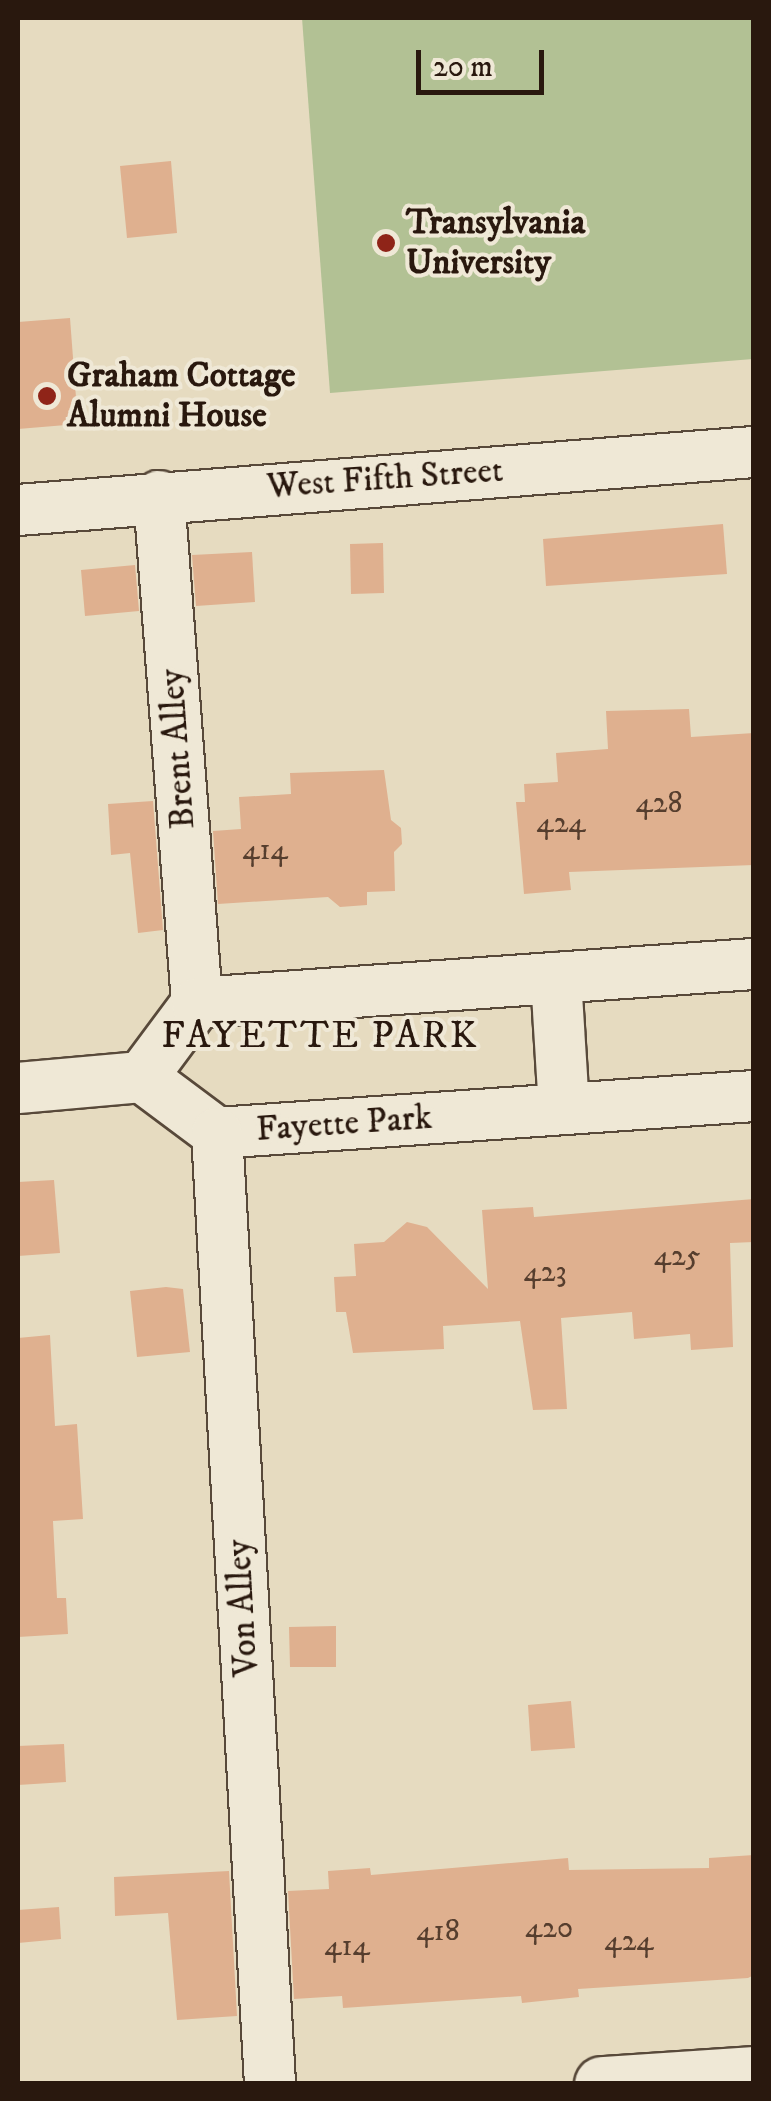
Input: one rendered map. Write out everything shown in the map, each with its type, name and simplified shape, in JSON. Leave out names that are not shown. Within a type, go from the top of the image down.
[{"type":"street","name":"West Fifth Street","points":[[18,510],[754,452]]},
{"type":"street","name":"Brent Alley","points":[[159,496],[197,1003]]},
{"type":"street","points":[[18,1088],[142,1077],[197,1003],[754,964]]},
{"type":"street","points":[[556,978],[564,1109]]},
{"type":"street","name":"Fayette Park","points":[[142,1077],[217,1133],[754,1096]]},
{"type":"street","name":"Von Alley","points":[[217,1133],[270,2084]]},
{"type":"street","points":[[602,2084],[754,2074]]},
{"type":"green space","points":[[302,18],[753,18],[753,359],[330,393]]},
{"type":"building","points":[[171,161],[177,233],[127,238],[120,166]]},
{"type":"building","name":"Graham Cottage Alumni House","points":[[70,318],[78,424],[18,429],[18,322]]},
{"type":"building","points":[[723,524],[727,574],[546,586],[543,539]]},
{"type":"building","points":[[383,543],[384,593],[351,594],[350,544]]},
{"type":"building","points":[[252,552],[255,602],[196,606],[192,555]]},
{"type":"building","points":[[135,565],[139,611],[85,616],[81,570]]},
{"type":"building","points":[[689,709],[691,737],[754,733],[754,865],[569,872],[571,890],[524,894],[516,802],[525,802],[524,784],[558,782],[556,753],[608,749],[606,711]]},
{"type":"building","points":[[384,770],[391,820],[401,828],[402,844],[394,852],[395,891],[367,892],[367,905],[340,907],[328,897],[218,904],[213,831],[241,829],[239,797],[291,794],[290,773]]},
{"type":"building","points":[[153,801],[163,930],[138,933],[130,853],[111,855],[108,804]]},
{"type":"building","points":[[54,1180],[60,1253],[18,1256],[18,1182]]},
{"type":"building","points":[[754,1199],[754,1242],[730,1243],[733,1347],[691,1350],[690,1334],[634,1339],[632,1312],[561,1318],[567,1409],[533,1410],[520,1321],[443,1326],[444,1349],[353,1353],[346,1312],[336,1312],[334,1277],[356,1276],[354,1244],[384,1242],[407,1222],[427,1227],[488,1289],[482,1210],[533,1207],[534,1217]]},
{"type":"building","points":[[183,1289],[190,1352],[137,1357],[130,1291]]},
{"type":"building","points":[[50,1335],[55,1426],[77,1424],[83,1519],[53,1521],[57,1598],[66,1598],[68,1634],[18,1637],[18,1338]]},
{"type":"building","points":[[336,1626],[336,1667],[290,1667],[289,1627]]},
{"type":"building","points":[[571,1701],[575,1748],[531,1751],[528,1705]]},
{"type":"building","points":[[64,1744],[66,1782],[18,1785],[18,1746]]},
{"type":"building","points":[[754,1855],[754,1975],[748,1978],[578,1989],[579,1997],[522,2003],[521,1996],[343,2008],[342,1996],[294,1999],[288,1891],[329,1889],[328,1871],[370,1868],[371,1875],[568,1858],[569,1870],[709,1868],[709,1858]]},
{"type":"building","points":[[229,1871],[237,2016],[177,2020],[168,1913],[115,1916],[114,1877]]},
{"type":"building","points":[[59,1907],[61,1939],[18,1943],[18,1910]]},
{"type":"place","name":"Transylvania University","points":[[386,243]]},
{"type":"place","name":"Graham Cottage Alumni House","points":[[47,396]]},
{"type":"district","name":"FAYETTE PARK","points":[[320,1037]]}]
